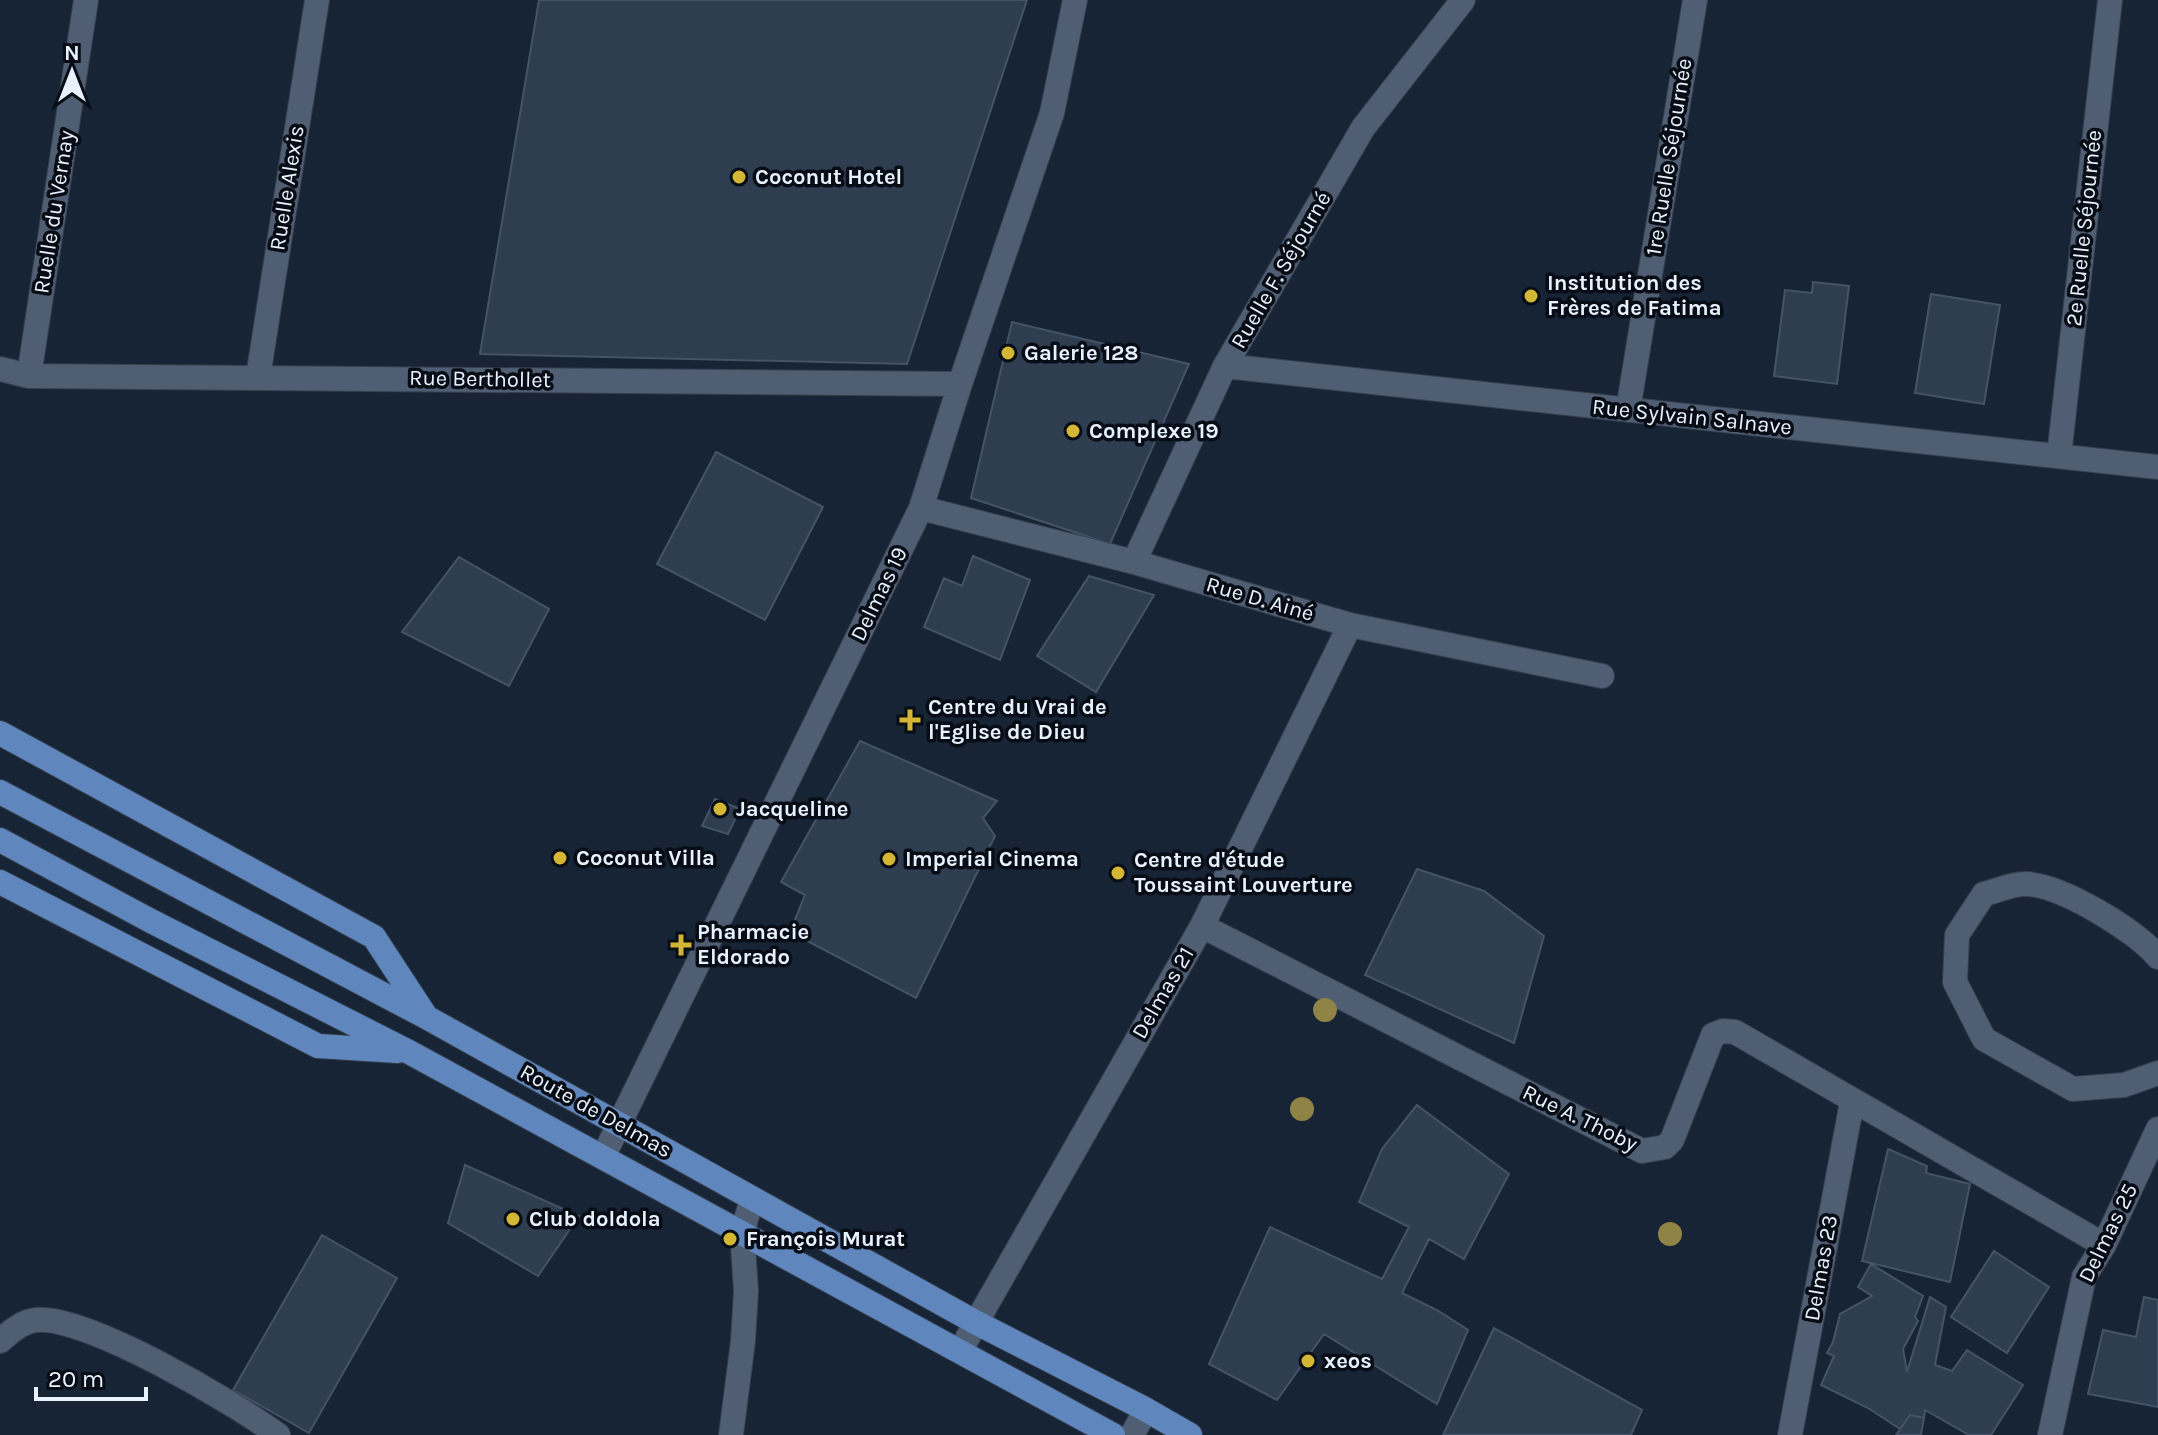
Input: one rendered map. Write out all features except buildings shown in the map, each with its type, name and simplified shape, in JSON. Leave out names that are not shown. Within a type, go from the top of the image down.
[{"type":"main road","points":[[0,733],[374,937],[426,1017]]},
{"type":"main road","name":"Route de Delmas","points":[[0,792],[426,1017],[620,1123],[752,1200],[1190,1435]]},
{"type":"main road","name":"Route de Delmas","points":[[0,840],[151,921],[409,1052],[1113,1435]]},
{"type":"main road","points":[[0,882],[318,1046],[409,1052]]},
{"type":"street","name":"Ruelle du Vernay","points":[[29,376],[86,0]]},
{"type":"street","name":"Ruelle Alexis","points":[[258,377],[317,0]]},
{"type":"street","name":"Delmas 19","points":[[603,1157],[921,508],[1052,113],[1075,0]]},
{"type":"street","name":"Ruelle F. Séjourné","points":[[1134,562],[1225,366],[1363,128],[1463,0]]},
{"type":"street","name":"1re Ruelle Séjournée","points":[[1628,410],[1695,0]]},
{"type":"street","name":"2e Ruelle Séjournée","points":[[2059,456],[2110,0]]},
{"type":"street","name":"Rue Sylvain Salnave","points":[[1225,366],[2158,467]]},
{"type":"street","name":"Rue Berthollet","points":[[0,369],[29,376],[960,384]]},
{"type":"street","name":"Rue D. Ainé","points":[[921,508],[1134,562],[1350,625],[1602,676]]},
{"type":"street","name":"Delmas 21","points":[[960,1351],[1202,926],[1350,625]]},
{"type":"street","points":[[2158,957],[2146,943],[2069,895],[2026,884],[1984,894],[1957,935],[1955,982],[1984,1039],[2073,1089],[2124,1085],[2158,1073]]},
{"type":"street","name":"Rue A. Thoby","points":[[1202,926],[1642,1151],[1665,1147],[1672,1140],[1713,1035],[1723,1031],[1735,1032],[2104,1245]]},
{"type":"street","name":"Delmas 23","points":[[1790,1435],[1852,1102]]},
{"type":"street","name":"Delmas 25","points":[[2050,1435],[2084,1277],[2104,1245],[2158,1129]]},
{"type":"street","points":[[731,1435],[746,1291],[742,1232],[752,1200]]},
{"type":"street","points":[[0,1341],[11,1331],[34,1320],[63,1321],[145,1356],[256,1419],[278,1435]]},
{"type":"street","points":[[1132,1435],[1146,1410]]},
{"type":"place","name":"Coconut Hotel","points":[[739,177]]},
{"type":"place","name":"Institution des Frères de Fatima","points":[[1531,296]]},
{"type":"place","name":"Galerie 128","points":[[1008,353]]},
{"type":"place","name":"Complexe 19","points":[[1073,431]]},
{"type":"place","name":"Centre du Vrai de l'Eglise de Dieu","points":[[910,720]]},
{"type":"place","name":"Jacqueline","points":[[720,809]]},
{"type":"place","name":"Coconut Villa","points":[[560,858]]},
{"type":"place","name":"Imperial Cinema","points":[[889,859]]},
{"type":"place","name":"Centre d'étude Toussaint Louverture","points":[[1118,873]]},
{"type":"place","name":"Pharmacie Eldorado","points":[[681,945]]},
{"type":"place","name":"Club doldola","points":[[513,1219]]},
{"type":"place","name":"François Murat","points":[[730,1239]]},
{"type":"place","name":"xeos","points":[[1308,1361]]}]
